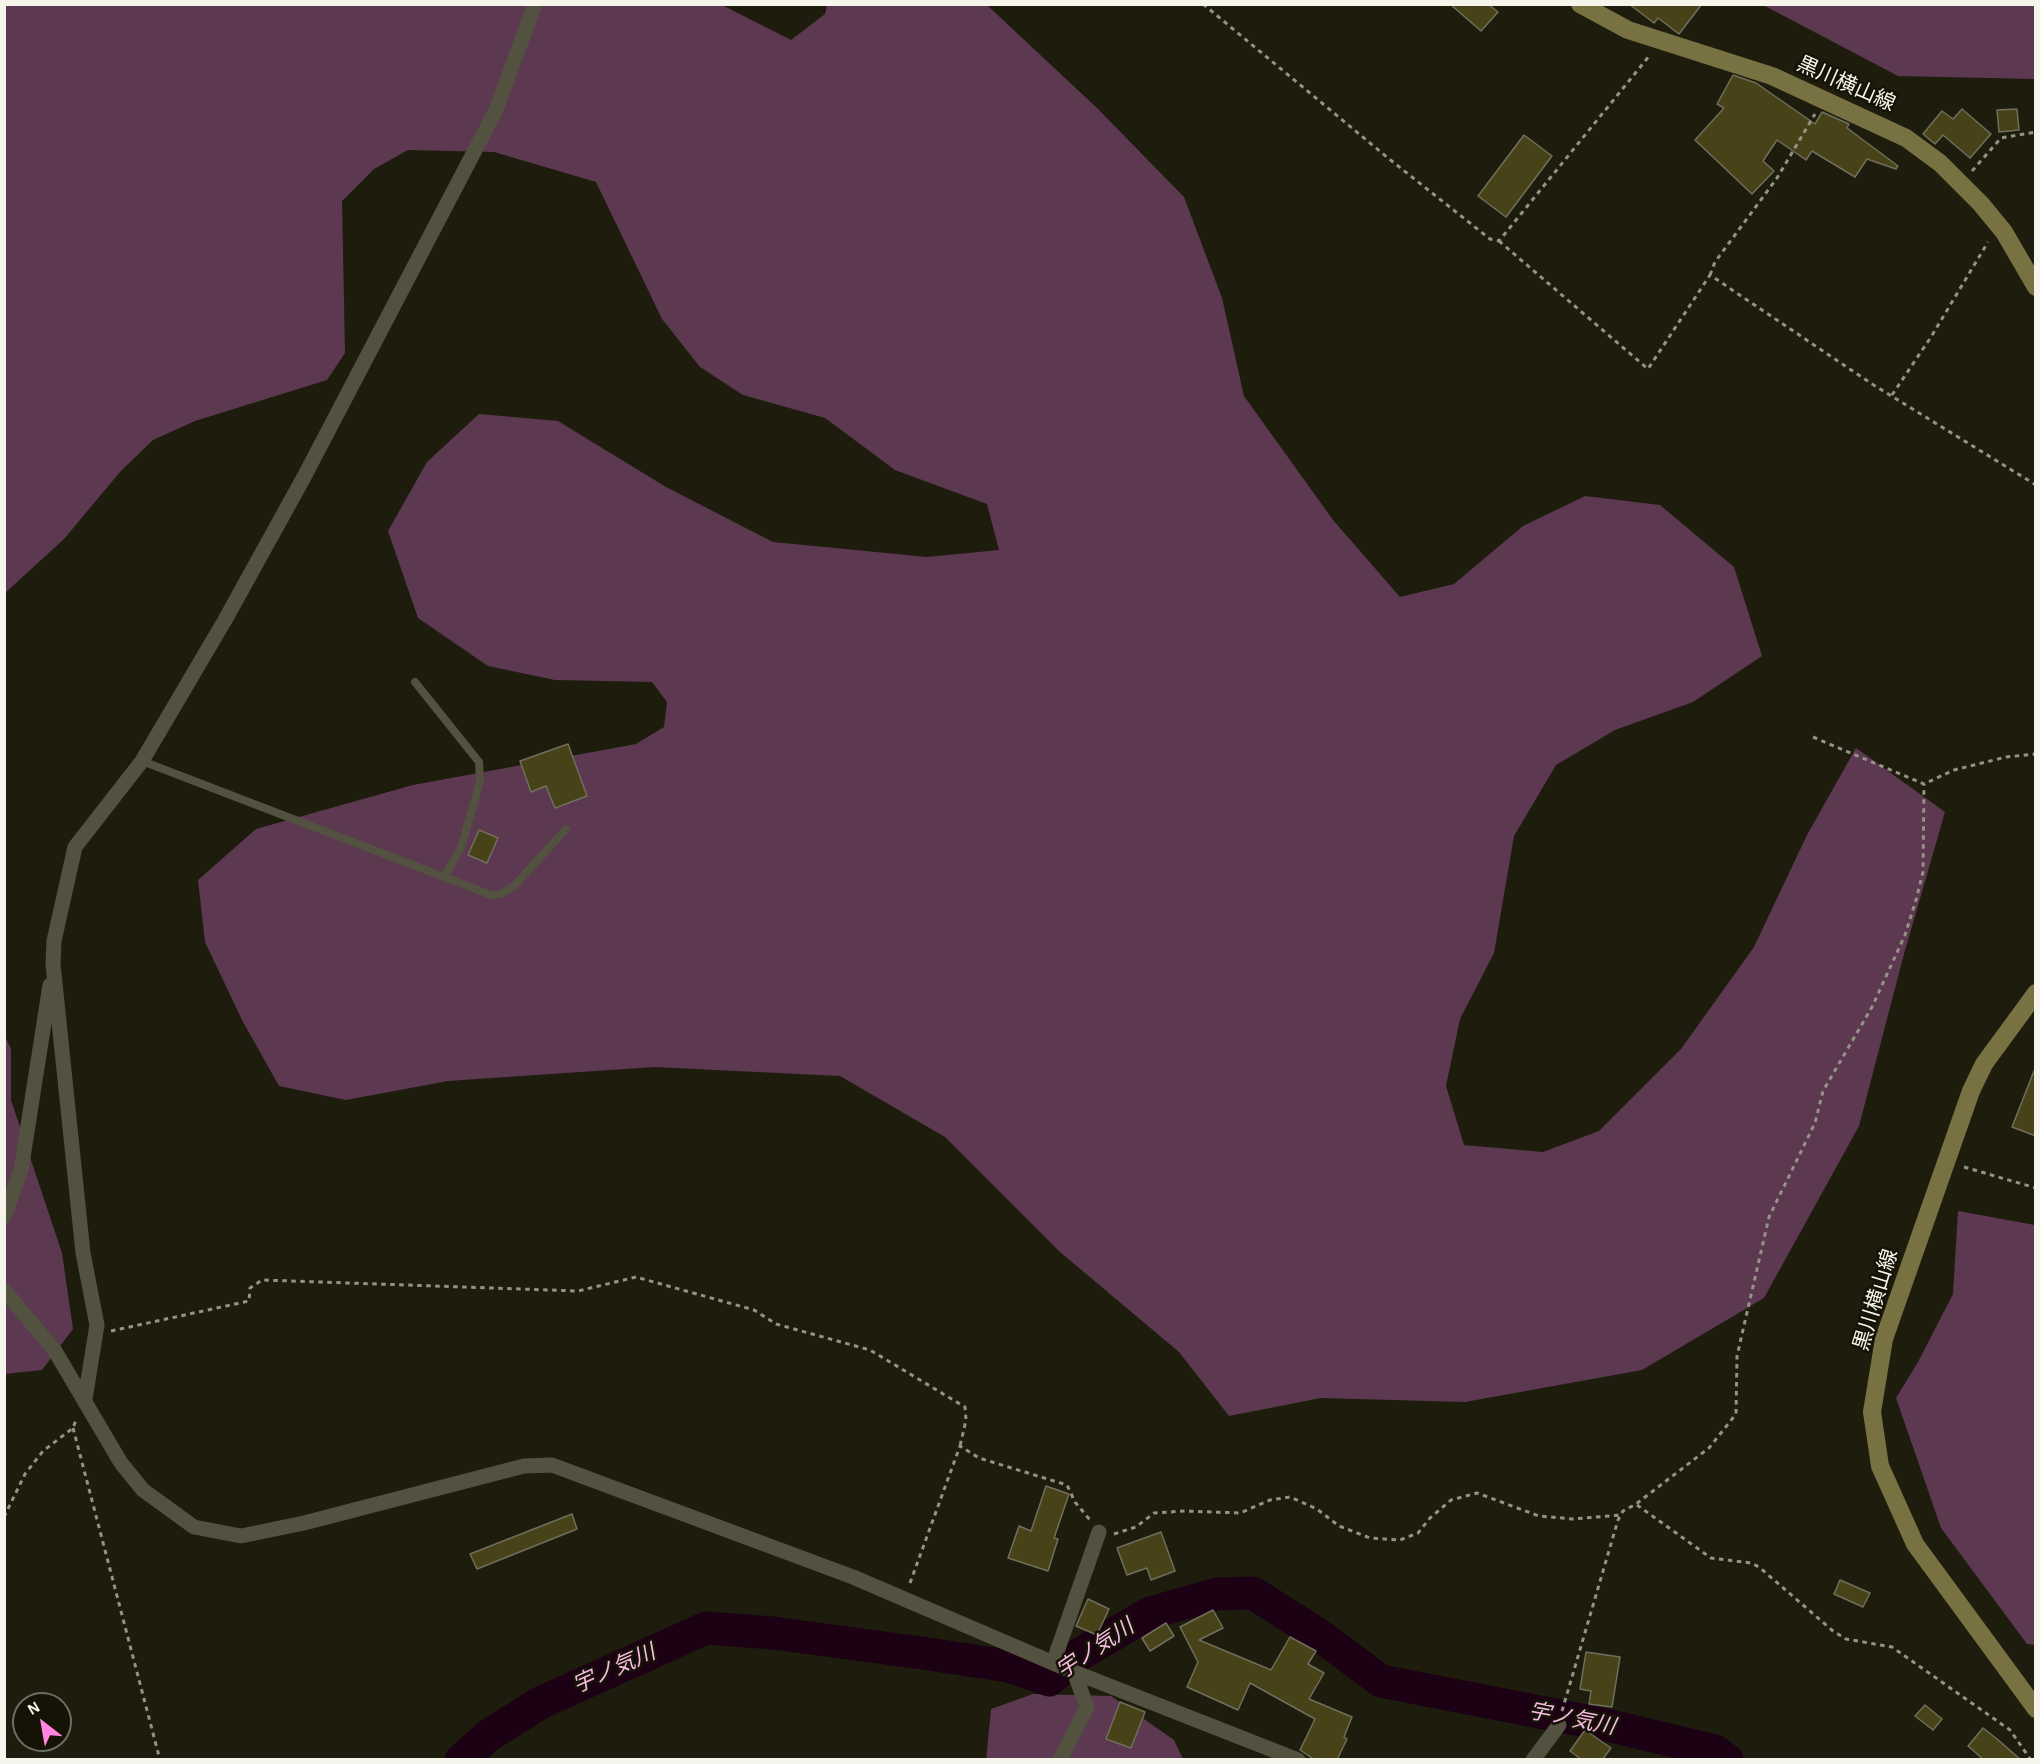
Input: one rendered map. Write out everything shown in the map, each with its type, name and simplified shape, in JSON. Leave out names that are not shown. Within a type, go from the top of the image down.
[{"type":"main road","name":"黒川横山線","points":[[1580,4],[1611,24],[1772,76],[1906,138],[1940,163],[1962,184],[2004,232],[2036,287]]},
{"type":"main road","name":"黒川横山線","points":[[2036,993],[1984,1064],[1971,1091],[1884,1340],[1872,1412],[1880,1466],[1915,1544],[2036,1709]]},
{"type":"street","points":[[4,1217],[21,1170],[53,964],[54,941],[75,847],[142,761],[282,518],[496,110],[535,4]]},
{"type":"street","points":[[53,964],[83,1252],[97,1325],[85,1399]]},
{"type":"street","points":[[4,1290],[55,1351],[121,1464],[143,1490],[194,1527],[241,1536],[304,1523],[524,1466],[552,1465],[853,1577],[1074,1672],[1298,1760]]},
{"type":"street","points":[[1053,1663],[1099,1532]]},
{"type":"street","points":[[1060,1760],[1087,1707],[1074,1672]]},
{"type":"street","points":[[1533,1760],[1559,1725]]},
{"type":"lane","points":[[414,682],[479,762],[480,782],[461,848],[444,877]]},
{"type":"lane","points":[[142,761],[491,895],[502,894],[515,885],[566,829]]},
{"type":"path","points":[[1203,4],[1398,165],[1490,238],[1499,241],[1648,369],[1710,275],[1715,262],[1777,178],[1824,99]]},
{"type":"path","points":[[1499,241],[1653,52],[1659,40]]},
{"type":"path","points":[[1962,184],[2001,138],[2036,132]]},
{"type":"path","points":[[1892,395],[1931,337],[1988,241],[2004,232]]},
{"type":"path","points":[[1710,275],[1892,395],[2036,484]]},
{"type":"path","points":[[1813,737],[1924,784],[1953,770],[2006,757],[2036,754]]},
{"type":"path","points":[[960,1446],[979,1458],[1067,1485],[1075,1502],[1099,1532],[1111,1534],[1136,1527],[1154,1513],[1185,1511],[1240,1513],[1270,1500],[1290,1497],[1317,1509],[1339,1526],[1349,1530],[1370,1538],[1400,1540],[1418,1533],[1430,1518],[1451,1500],[1478,1493],[1539,1516],[1573,1519],[1621,1515],[1709,1448],[1736,1414],[1737,1356],[1769,1217],[1815,1123],[1823,1091],[1872,1007],[1905,935],[1916,900],[1923,872],[1924,784]]},
{"type":"path","points":[[1945,1161],[2036,1188]]},
{"type":"path","points":[[95,1334],[249,1301],[250,1288],[262,1280],[578,1291],[636,1277],[754,1310],[776,1324],[870,1350],[965,1407],[966,1420],[960,1446],[904,1599]]},
{"type":"path","points":[[4,1517],[25,1474],[43,1451],[73,1428],[85,1399]]},
{"type":"path","points":[[73,1428],[160,1760]]},
{"type":"path","points":[[1636,1504],[1711,1558],[1751,1563],[1759,1567],[1833,1631],[1846,1638],[1892,1647],[2010,1730],[2031,1760]]},
{"type":"path","points":[[1564,1704],[1621,1515]]},
{"type":"shaded area","points":[[720,4],[791,40],[825,14],[827,5],[987,5],[1097,108],[1184,197],[1222,298],[1244,396],[1333,520],[1400,597],[1454,584],[1523,526],[1585,496],[1660,505],[1734,567],[1762,656],[1693,702],[1615,730],[1556,765],[1514,836],[1494,953],[1460,1019],[1446,1086],[1464,1145],[1543,1152],[1599,1131],[1681,1049],[1754,947],[1807,835],[1856,748],[1945,812],[1904,954],[1859,1126],[1764,1298],[1642,1370],[1465,1402],[1321,1398],[1229,1416],[1179,1352],[1060,1252],[945,1137],[840,1076],[654,1067],[448,1081],[346,1100],[279,1086],[242,1020],[205,942],[198,880],[256,829],[413,785],[636,744],[664,727],[667,702],[652,682],[555,680],[488,666],[418,618],[388,531],[427,462],[479,414],[558,421],[666,487],[773,542],[927,557],[999,550],[987,504],[895,470],[825,418],[743,395],[700,367],[662,319],[596,182],[494,152],[408,150],[374,169],[342,201],[345,353],[327,380],[195,421],[153,440],[120,472],[64,539],[5,593],[5,5]]},
{"type":"shaded area","points":[[1763,5],[2035,5],[2035,79],[1898,76]]},
{"type":"shaded area","points":[[4,1034],[11,1049],[11,1100],[62,1253],[73,1329],[42,1370],[5,1374]]},
{"type":"shaded area","points":[[1958,1211],[2035,1225],[2035,1645],[2027,1644],[1941,1528],[1896,1398],[1918,1362],[1953,1294]]},
{"type":"shaded area","points":[[1033,1694],[1111,1696],[1174,1740],[1183,1759],[986,1760],[991,1709]]},
{"type":"building","points":[[1450,4],[1488,4],[1498,12],[1481,31]]},
{"type":"building","points":[[1629,4],[1702,4],[1679,34],[1658,18],[1654,23]]},
{"type":"building","points":[[1733,75],[1756,83],[1815,124],[1822,112],[1849,124],[1847,128],[1898,166],[1896,169],[1867,159],[1855,177],[1812,151],[1806,160],[1777,140],[1763,161],[1774,171],[1752,194],[1695,140],[1724,108],[1717,104]]},
{"type":"building","points":[[1962,109],[1991,134],[1970,158],[1943,135],[1935,144],[1923,134],[1942,111],[1953,119]]},
{"type":"building","points":[[2017,109],[2019,130],[1999,132],[1997,110]]},
{"type":"building","points":[[1524,135],[1552,156],[1506,217],[1478,196]]},
{"type":"building","points":[[568,744],[587,796],[555,808],[546,786],[531,792],[520,761]]},
{"type":"building","points":[[479,830],[498,838],[487,863],[468,855]]},
{"type":"building","points":[[2034,1071],[2036,1071],[2036,1136],[2012,1127]]},
{"type":"building","points":[[1046,1486],[1069,1494],[1054,1538],[1058,1539],[1048,1571],[1008,1558],[1019,1526],[1031,1531]]},
{"type":"building","points":[[572,1514],[577,1529],[477,1569],[470,1554]]},
{"type":"building","points":[[1161,1532],[1175,1571],[1151,1580],[1147,1568],[1127,1575],[1117,1548]]},
{"type":"building","points":[[1840,1580],[1870,1593],[1863,1607],[1834,1594]]},
{"type":"building","points":[[1088,1599],[1109,1609],[1097,1635],[1076,1626]]},
{"type":"building","points":[[1213,1610],[1223,1628],[1199,1640],[1271,1670],[1290,1637],[1316,1651],[1308,1664],[1324,1673],[1309,1699],[1352,1717],[1344,1737],[1347,1739],[1337,1760],[1315,1760],[1300,1750],[1315,1719],[1250,1683],[1238,1710],[1187,1687],[1198,1662],[1180,1627]]},
{"type":"building","points":[[1166,1623],[1174,1636],[1150,1651],[1142,1638]]},
{"type":"building","points":[[1586,1652],[1620,1657],[1612,1707],[1589,1704],[1591,1691],[1580,1689]]},
{"type":"building","points":[[1120,1702],[1145,1712],[1131,1748],[1106,1739]]},
{"type":"building","points":[[1925,1705],[1942,1719],[1933,1730],[1915,1716]]},
{"type":"building","points":[[1983,1728],[2021,1760],[1984,1760],[1968,1746]]},
{"type":"building","points":[[1585,1730],[1611,1748],[1602,1760],[1582,1760],[1570,1751]]},
{"type":"waterway","name":"宇ノ気川","points":[[461,1760],[489,1735],[540,1703],[706,1628],[773,1633],[1008,1666],[1049,1680],[1080,1654],[1150,1613],[1217,1594],[1253,1593],[1322,1637],[1381,1681],[1611,1726],[1715,1751],[1727,1760]]}]
